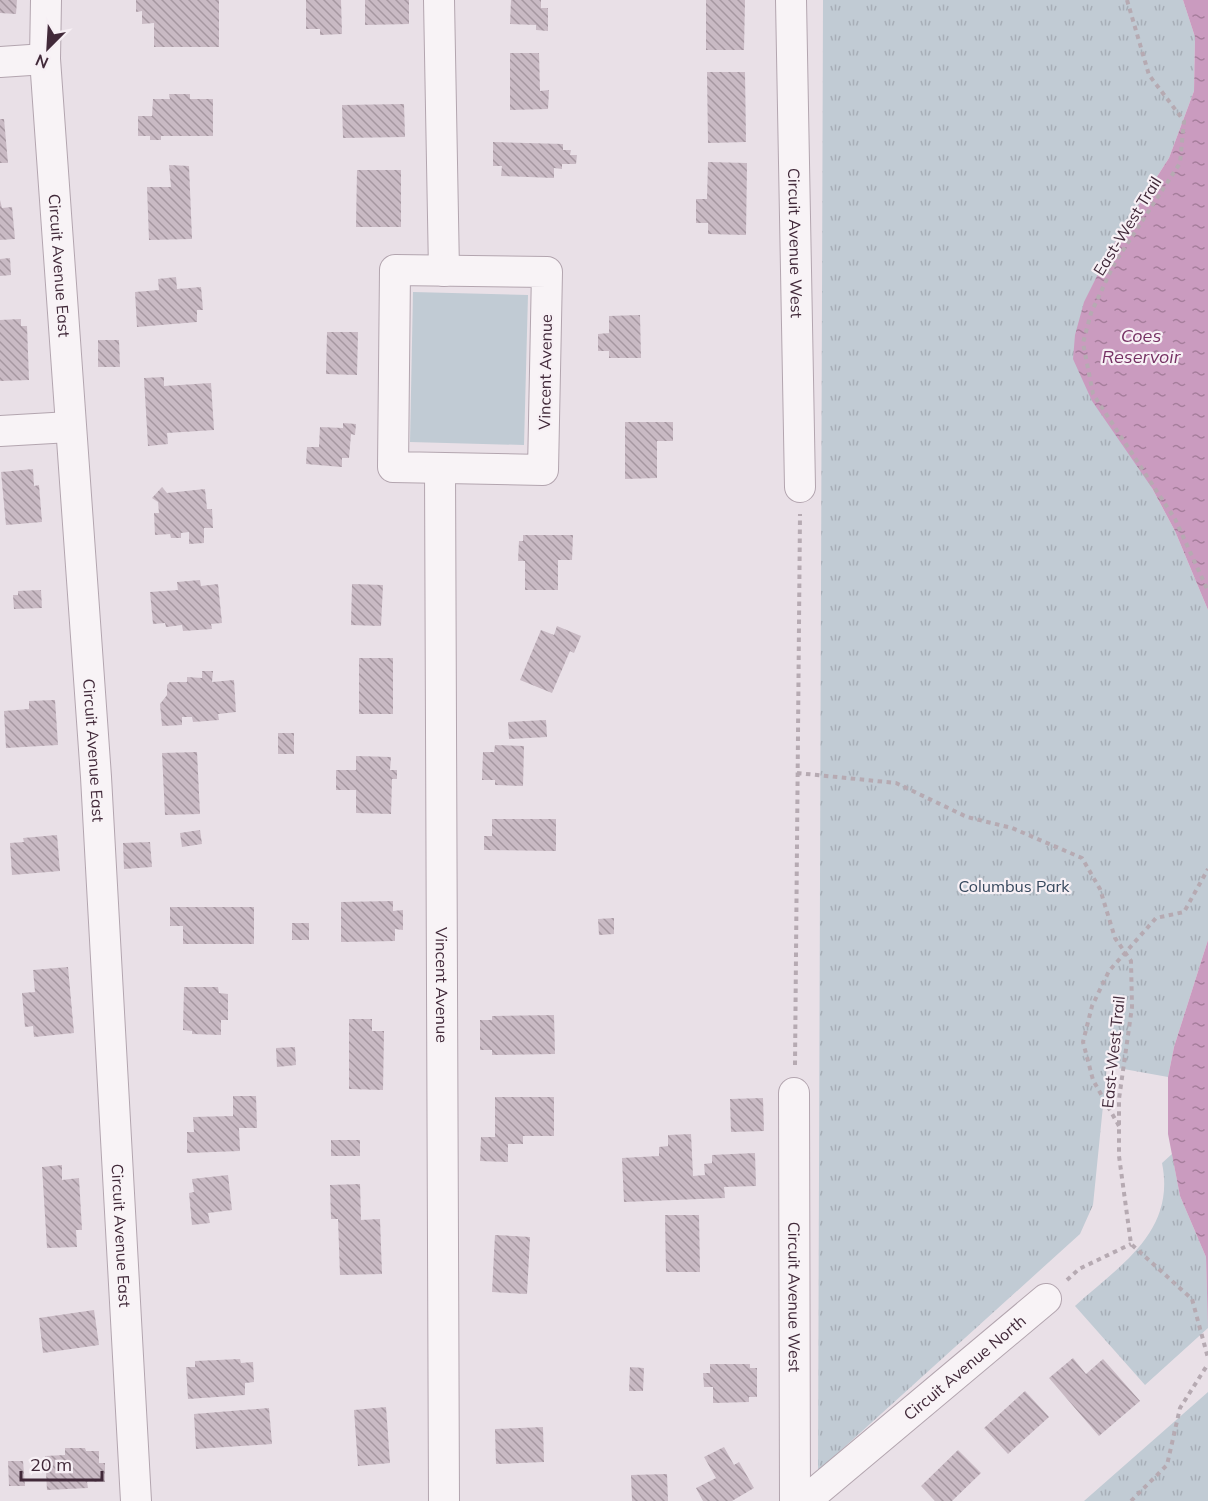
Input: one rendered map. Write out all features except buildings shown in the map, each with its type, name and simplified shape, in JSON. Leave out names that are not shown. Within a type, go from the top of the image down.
[{"type":"street","name":"Circuit Avenue East","points":[[46,0],[45,59],[96,777],[136,1501]]},
{"type":"street","points":[[439,0],[444,271]]},
{"type":"street","name":"Circuit Avenue West","points":[[791,0],[800,487]]},
{"type":"street","points":[[0,62],[45,59]]},
{"type":"street","name":"Vincent Avenue","points":[[395,270],[444,271],[547,272],[543,470],[393,467],[395,270]]},
{"type":"street","points":[[0,432],[70,427]]},
{"type":"street","name":"Vincent Avenue","points":[[440,468],[444,1501]]},
{"type":"street","name":"Circuit Avenue West","points":[[794,1093],[795,1501]]},
{"type":"street","name":"Circuit Avenue North","points":[[806,1501],[1046,1299]]},
{"type":"path","name":"East-West Trail","points":[[1128,1],[1149,75],[1184,121],[1180,163],[1114,264],[1091,313],[1083,343],[1093,394],[1175,519],[1208,591]]},
{"type":"path","points":[[794,1093],[800,487]]},
{"type":"path","name":"East-West Trail","points":[[797,774],[896,783],[967,817],[1012,828],[1082,858],[1100,889],[1115,938],[1131,961],[1132,1007],[1119,1099],[1119,1156],[1131,1244]]},
{"type":"path","points":[[1119,1126],[1094,1080],[1083,1042],[1092,1006],[1109,971],[1124,952],[1156,918],[1184,912],[1208,869]]},
{"type":"path","points":[[1046,1299],[1078,1269],[1131,1244],[1192,1299],[1208,1358]]},
{"type":"path","points":[[1131,1501],[1167,1466],[1180,1408],[1208,1364]]},
{"type":"green space","name":"Columbus Park","points":[[823,0],[1183,0],[1195,37],[1194,91],[1169,158],[1110,250],[1152,488],[1175,531],[1208,610],[1208,940],[1174,1047],[1168,1077],[1107,1066],[1093,1205],[1080,1234],[818,1471]]},
{"type":"green space","points":[[413,292],[528,295],[524,445],[410,442]]},
{"type":"green space","points":[[1172,1154],[1180,1196],[1206,1257],[1208,1328],[1145,1385],[1075,1306],[1126,1261],[1141,1245],[1152,1228],[1161,1209],[1164,1187],[1162,1163]]},
{"type":"green space","points":[[1208,1392],[1208,1501],[1084,1501]]},
{"type":"water","name":"Coes Reservoir","points":[[1183,0],[1208,0],[1208,610],[1175,531],[1152,488],[1092,401],[1073,359],[1075,335],[1084,302],[1110,250],[1169,158],[1194,91],[1195,37]]},
{"type":"water","points":[[1208,940],[1208,1329],[1206,1257],[1180,1196],[1168,1134],[1168,1077],[1174,1047]]}]
